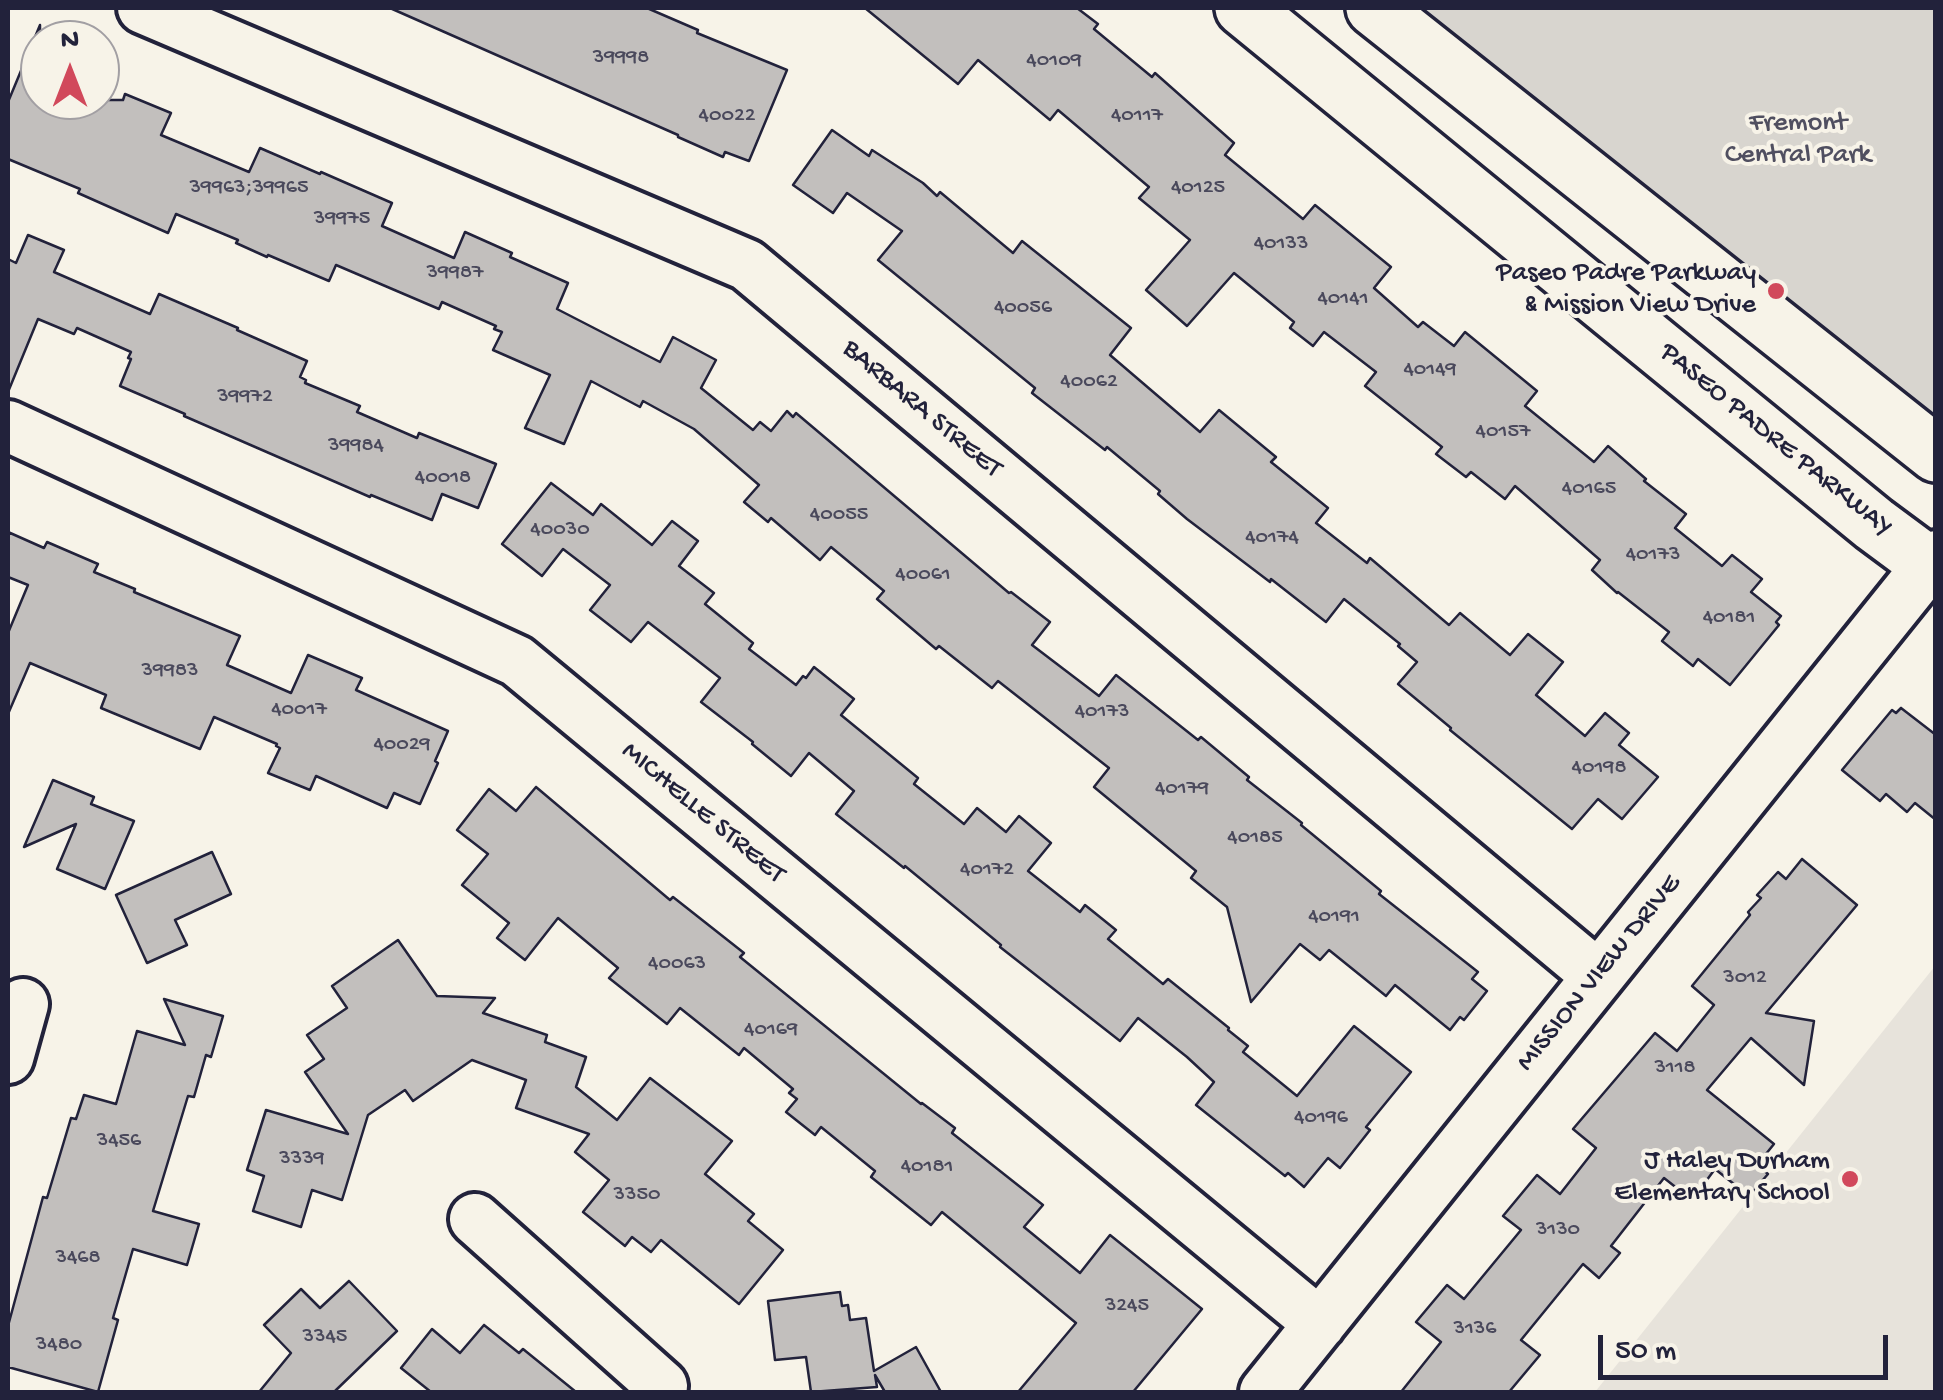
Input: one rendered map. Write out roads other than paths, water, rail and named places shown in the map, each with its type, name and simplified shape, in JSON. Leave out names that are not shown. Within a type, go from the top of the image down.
[{"type":"main road","name":"PASEO PADRE PARKWAY","points":[[1243,8],[1874,524],[1933,564]]},
{"type":"main road","points":[[1374,8],[1936,454]]},
{"type":"street","name":"BARBARA STREET","points":[[143,8],[747,266],[1598,976]]},
{"type":"street","name":"MICHELLE STREET","points":[[8,426],[517,661],[1320,1324]]},
{"type":"street","name":"MISSION VIEW DRIVE","points":[[1265,1392],[1933,564]]},
{"type":"street","points":[[8,1058],[23,1004]]},
{"type":"street","points":[[475,1219],[662,1386],[656,1392]]},
{"type":"place","name":"Paseo Padre Parkway & Mission View Drive","points":[[1776,291]]},
{"type":"place","name":"J Haley Durham Elementary School","points":[[1850,1179]]},
{"type":"park label","name":"Fremont Central Park","points":[[1798,141]]}]
